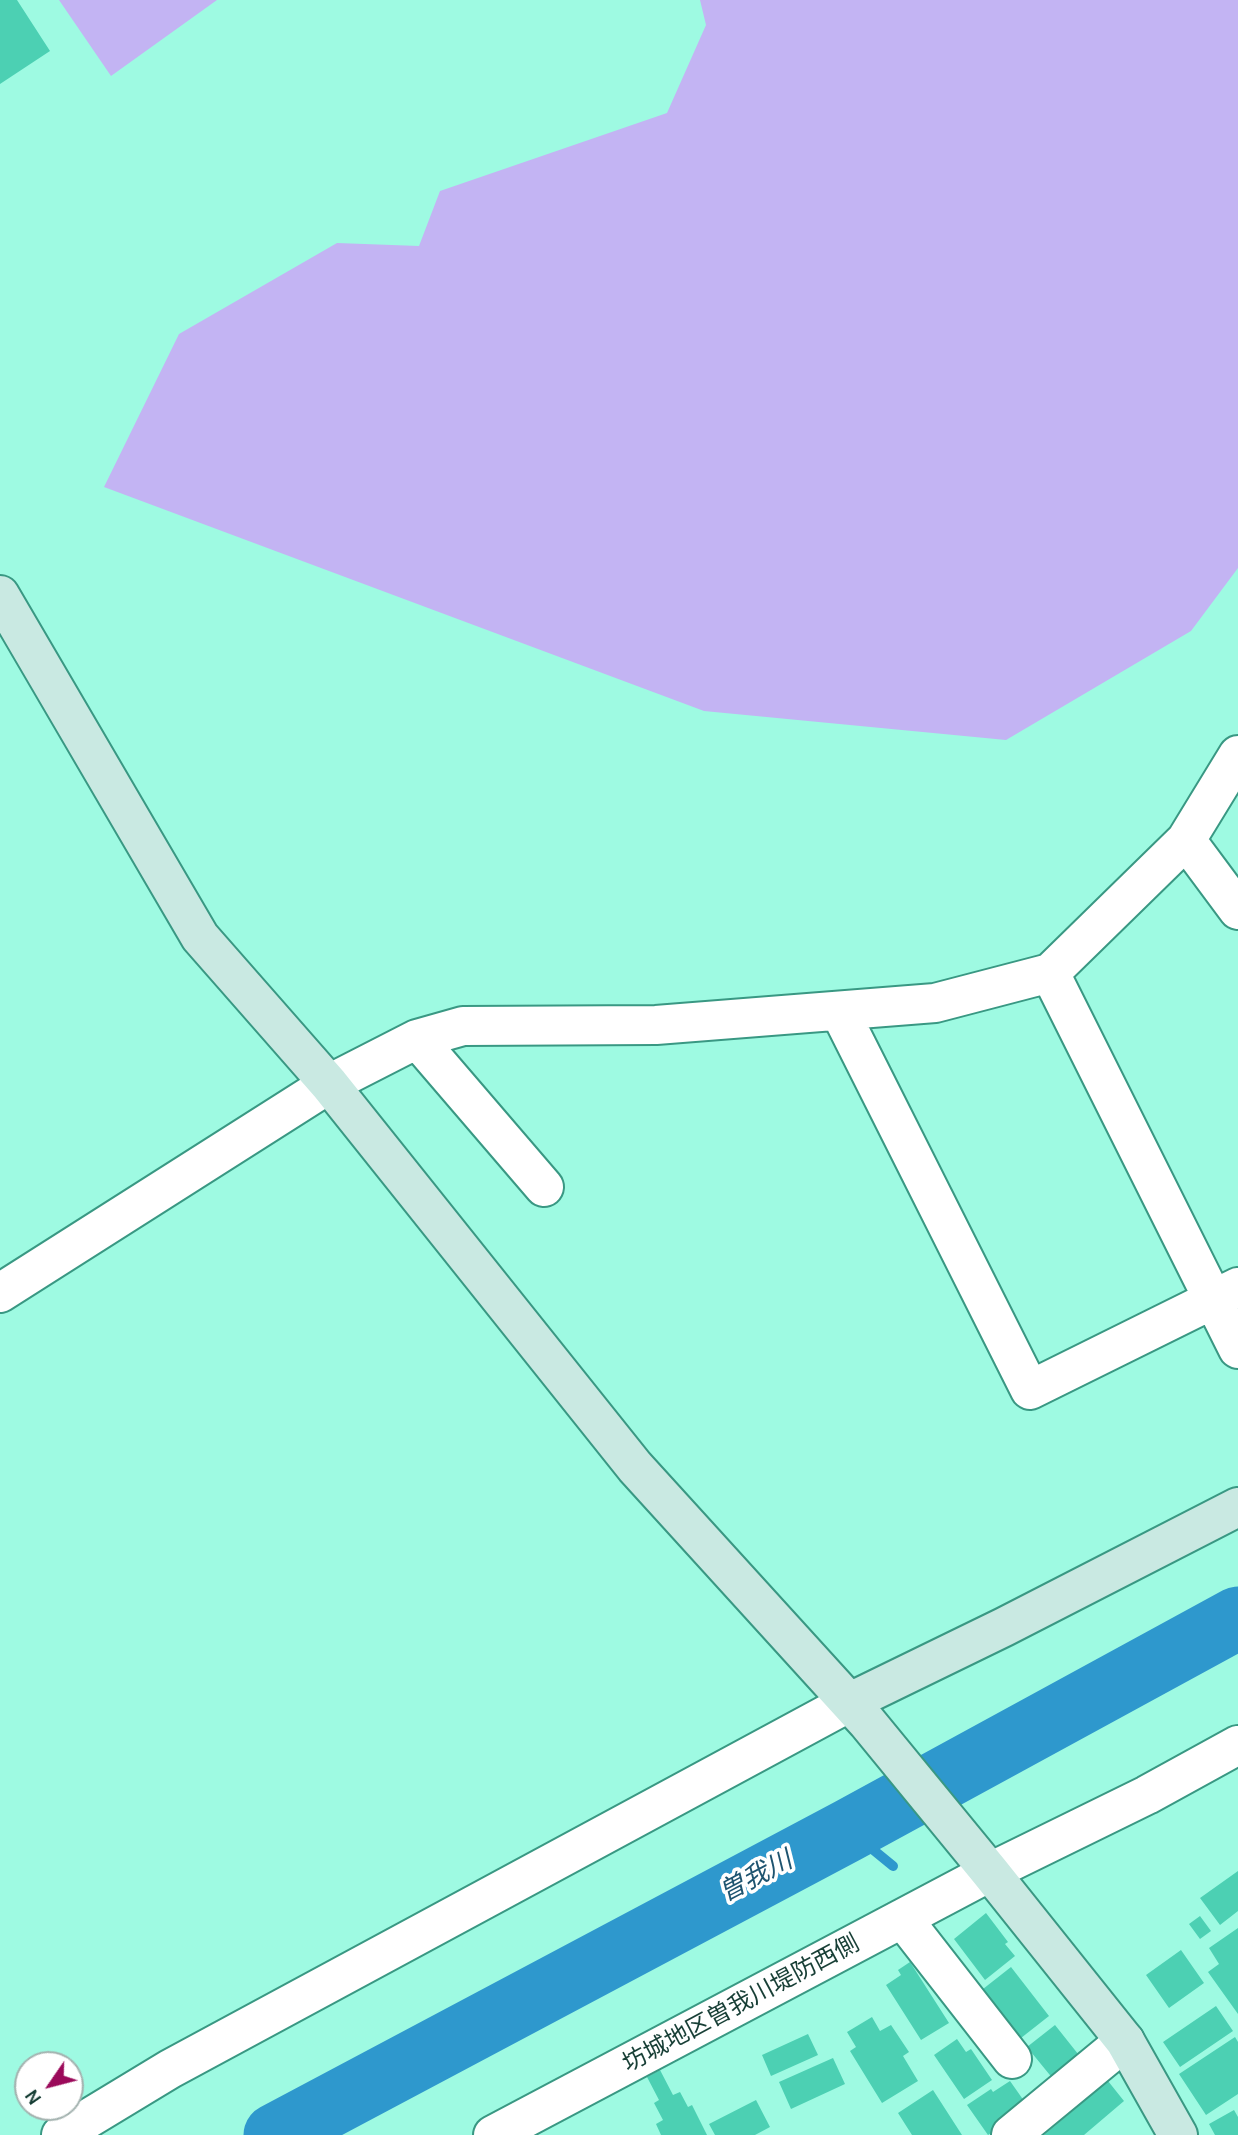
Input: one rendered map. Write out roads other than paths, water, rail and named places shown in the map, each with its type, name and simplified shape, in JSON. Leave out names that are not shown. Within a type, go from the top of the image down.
[{"type":"street","points":[[0,595],[200,937],[329,1084],[635,1467],[858,1712],[985,1866],[1125,2041],[1178,2135]]},
{"type":"street","points":[[0,1293],[329,1084],[416,1039],[463,1026],[656,1025],[935,1003],[1050,973],[1186,840],[1235,769]]},
{"type":"street","points":[[1186,840],[1238,909]]},
{"type":"street","points":[[1050,973],[1226,1293],[1238,1349]]},
{"type":"street","points":[[840,1012],[1030,1390],[1226,1293]]},
{"type":"street","points":[[416,1039],[544,1187]]},
{"type":"street","points":[[61,2135],[170,2069],[858,1712],[1004,1627],[1238,1507]]},
{"type":"street","name":"坊城地区曽我川堤防西側","points":[[493,2135],[903,1919],[985,1866],[1147,1795],[1238,1745]]},
{"type":"street","points":[[903,1919],[1012,2059]]},
{"type":"street","points":[[1011,2135],[1125,2041]]},
{"type":"waterway","name":"曽我川","points":[[275,2135],[849,1830],[1238,1618]]},
{"type":"waterway","points":[[849,1830],[893,1866]]}]
